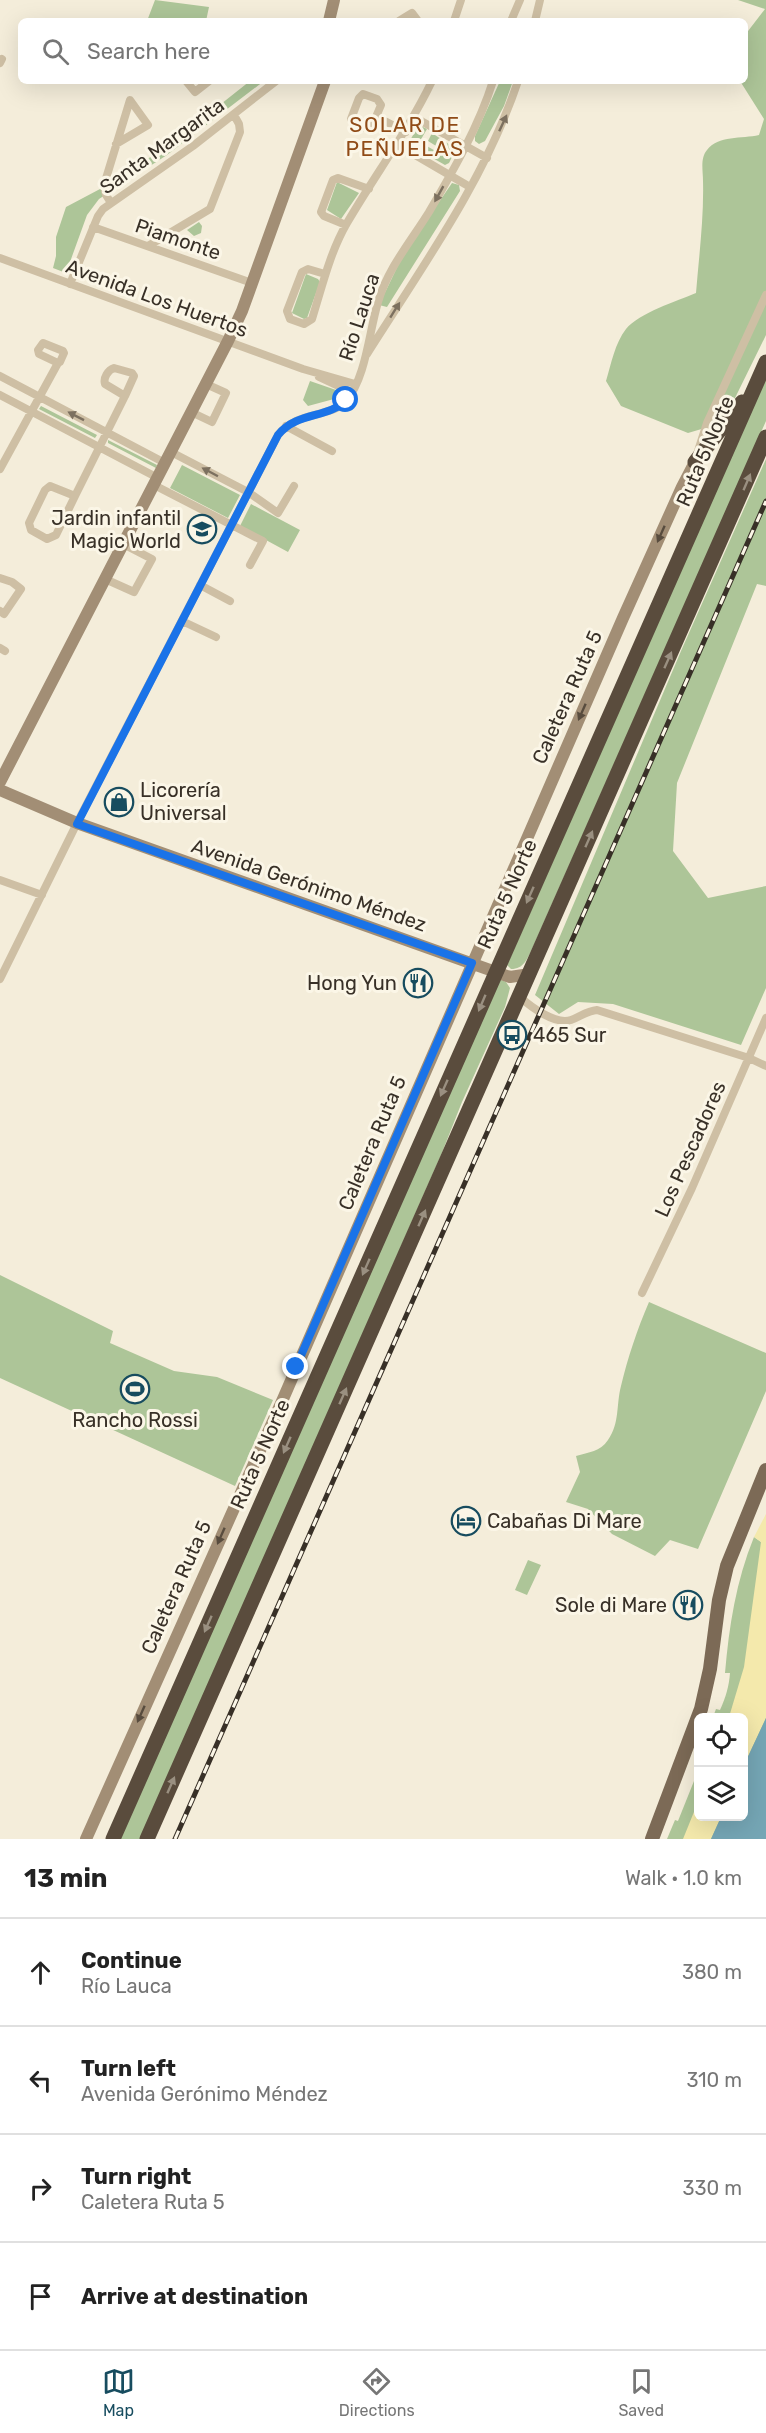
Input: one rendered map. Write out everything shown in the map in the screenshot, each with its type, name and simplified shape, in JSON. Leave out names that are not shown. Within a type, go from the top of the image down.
[{"type":"highway","points":[[695,462],[736,411],[765,364]]},
{"type":"highway","name":"Ruta 5 Norte","points":[[113,1839],[503,975],[765,364]]},
{"type":"highway","points":[[147,1839],[766,437]]},
{"type":"main road","points":[[652,1839],[701,1709],[727,1566],[766,1470]]},
{"type":"street","points":[[455,18],[461,0]]},
{"type":"street","points":[[512,18],[519,0]]},
{"type":"street","points":[[536,18],[540,0]]},
{"type":"street","points":[[330,18],[336,2]]},
{"type":"street","points":[[188,84],[195,92],[205,84]]},
{"type":"street","name":"Santa Margarita","points":[[70,284],[100,212],[111,202],[152,176],[272,84]]},
{"type":"street","points":[[0,782],[228,341],[252,283],[324,84]]},
{"type":"street","points":[[325,274],[308,269],[302,272],[287,311],[290,319],[304,324],[311,321],[325,274],[346,225],[406,132],[430,84]]},
{"type":"street","name":"Río Lauca","points":[[286,426],[298,418],[337,408],[346,400],[364,360],[378,299],[385,283],[394,264],[449,176],[492,84]]},
{"type":"street","points":[[364,360],[487,158],[517,84]]},
{"type":"street","points":[[111,202],[106,195],[104,185],[116,144],[130,100],[148,125],[116,144]]},
{"type":"street","points":[[148,246],[210,209],[240,132],[234,115]]},
{"type":"street","points":[[377,117],[406,132]]},
{"type":"street","points":[[414,117],[487,158]]},
{"type":"street","points":[[398,145],[470,188]]},
{"type":"street","points":[[346,225],[324,216],[321,212],[333,180],[338,178],[369,189]]},
{"type":"street","name":"Piamonte","points":[[93,227],[252,283]]},
{"type":"street","name":"Avenida Los Huertos","points":[[0,258],[353,388]]},
{"type":"street","points":[[695,462],[707,423],[766,295]]},
{"type":"street","points":[[0,469],[3,456],[58,363]]},
{"type":"street","points":[[0,376],[107,432],[248,492],[278,513],[294,486]]},
{"type":"street","points":[[192,412],[212,422],[226,393],[206,384]]},
{"type":"street","points":[[0,395],[100,447],[156,482],[263,541],[250,564]]},
{"type":"street","points":[[75,496],[54,487],[47,488],[29,523],[31,530],[47,539],[54,537],[75,496],[100,447],[125,396]]},
{"type":"street","points":[[0,979],[77,824],[278,435],[286,426],[332,451]]},
{"type":"street","name":"Caletera Ruta 5","points":[[86,1839],[283,1399],[623,618],[695,462]]},
{"type":"street","points":[[105,579],[134,592],[152,559],[123,544]]},
{"type":"street","points":[[0,590],[3,580],[12,582],[21,589],[4,614],[0,611]]},
{"type":"street","points":[[200,585],[231,601]]},
{"type":"street","points":[[182,621],[216,637]]},
{"type":"street","name":"Avenida Gerónimo Méndez","points":[[0,790],[77,824],[503,975]]},
{"type":"street","points":[[0,880],[42,895]]},
{"type":"street","points":[[503,975],[530,974]]},
{"type":"street","points":[[503,975],[529,1005],[561,1021],[571,1020],[588,1011],[597,1010],[749,1058],[766,1066]]},
{"type":"street","name":"Los Pescadores","points":[[642,1293],[692,1188],[766,1018]]},
{"type":"green space","points":[[155,0],[209,7],[207,18],[148,18]]},
{"type":"green space","points":[[738,0],[766,0],[766,335],[735,398],[715,425],[688,433],[621,406],[606,381],[616,347],[632,323],[649,313],[696,293],[703,209],[703,157],[717,142],[759,135],[764,119],[742,84],[748,84],[748,31],[765,9]]},
{"type":"green space","points":[[246,84],[260,84],[167,155],[99,199],[87,215],[66,273],[53,268],[56,256],[56,237],[66,207],[117,180],[178,138]]},
{"type":"green space","points":[[499,84],[512,84],[504,106],[485,141],[479,144],[475,141],[475,136]]},
{"type":"green space","points":[[419,125],[427,129],[416,148],[409,142]]},
{"type":"green space","points":[[432,133],[456,149],[449,163],[445,165],[422,152],[425,145],[439,153],[441,149],[428,141]]},
{"type":"green space","points":[[337,182],[359,193],[341,219],[327,210]]},
{"type":"green space","points":[[452,183],[459,185],[460,191],[387,307],[379,305],[404,253]]},
{"type":"green space","points":[[199,222],[202,226],[201,233],[194,236],[187,230]]},
{"type":"green space","points":[[306,274],[320,282],[307,318],[304,319],[292,313]]},
{"type":"green space","points":[[766,378],[766,421],[527,960],[519,967],[511,969],[507,965]]},
{"type":"green space","points":[[310,381],[336,390],[339,395],[334,399],[308,406],[303,400]]},
{"type":"green space","points":[[41,406],[97,435],[95,438],[39,409]]},
{"type":"green space","points":[[108,440],[157,465],[156,468],[108,443]]},
{"type":"green space","points":[[766,459],[766,586],[757,584],[677,783],[673,851],[708,898],[766,886],[766,988],[741,1045],[613,1004],[578,1002],[559,1014],[535,995],[681,651]]},
{"type":"green space","points":[[182,465],[240,495],[228,518],[170,488]]},
{"type":"green space","points":[[251,504],[300,530],[288,552],[240,526]]},
{"type":"green space","points":[[499,979],[506,982],[510,988],[505,1007],[141,1839],[120,1839]]},
{"type":"green space","name":"Rancho Rossi","points":[[0,1275],[113,1331],[110,1343],[174,1371],[217,1377],[273,1400],[235,1486],[0,1378]]},
{"type":"green space","points":[[649,1302],[766,1353],[766,1391],[698,1549],[670,1540],[655,1556],[612,1534],[588,1509],[566,1502],[580,1472],[576,1456],[601,1447],[612,1434],[619,1393]]},
{"type":"green space","points":[[766,1534],[766,1839],[667,1839],[675,1820],[678,1821],[694,1781],[694,1821],[748,1821],[748,1713],[714,1713],[716,1709],[720,1710],[728,1687],[730,1673],[725,1673],[729,1638],[742,1570],[754,1537],[761,1542]]},
{"type":"green space","points":[[528,1560],[541,1565],[527,1595],[515,1590]]},
{"type":"sand","points":[[766,1514],[766,1718],[748,1756],[748,1713],[730,1713],[744,1667],[761,1542],[754,1537]]},
{"type":"sand","points":[[694,1812],[694,1821],[719,1821],[711,1839],[683,1839]]},
{"type":"water","points":[[766,1718],[766,1839],[711,1839],[719,1821],[748,1821],[748,1756]]},
{"type":"railway","points":[[175,1839],[766,501]]},
{"type":"place","name":"Jardin infantil Magic World","points":[[202,529]]},
{"type":"place","name":"Licorería Universal","points":[[119,802]]},
{"type":"place","name":"Hong Yun","points":[[418,983]]},
{"type":"place","name":"465 Sur","points":[[512,1035]]},
{"type":"place","name":"Rancho Rossi","points":[[135,1389]]},
{"type":"place","name":"Cabañas Di Mare","points":[[466,1521]]},
{"type":"place","name":"Sole di Mare","points":[[688,1605]]},
{"type":"district","name":"SOLAR DE PEÑUELAS","points":[[405,137]]},
{"type":"route","points":[[296,1367],[472,963],[77,824],[278,435],[298,418],[337,408],[346,400]]}]
